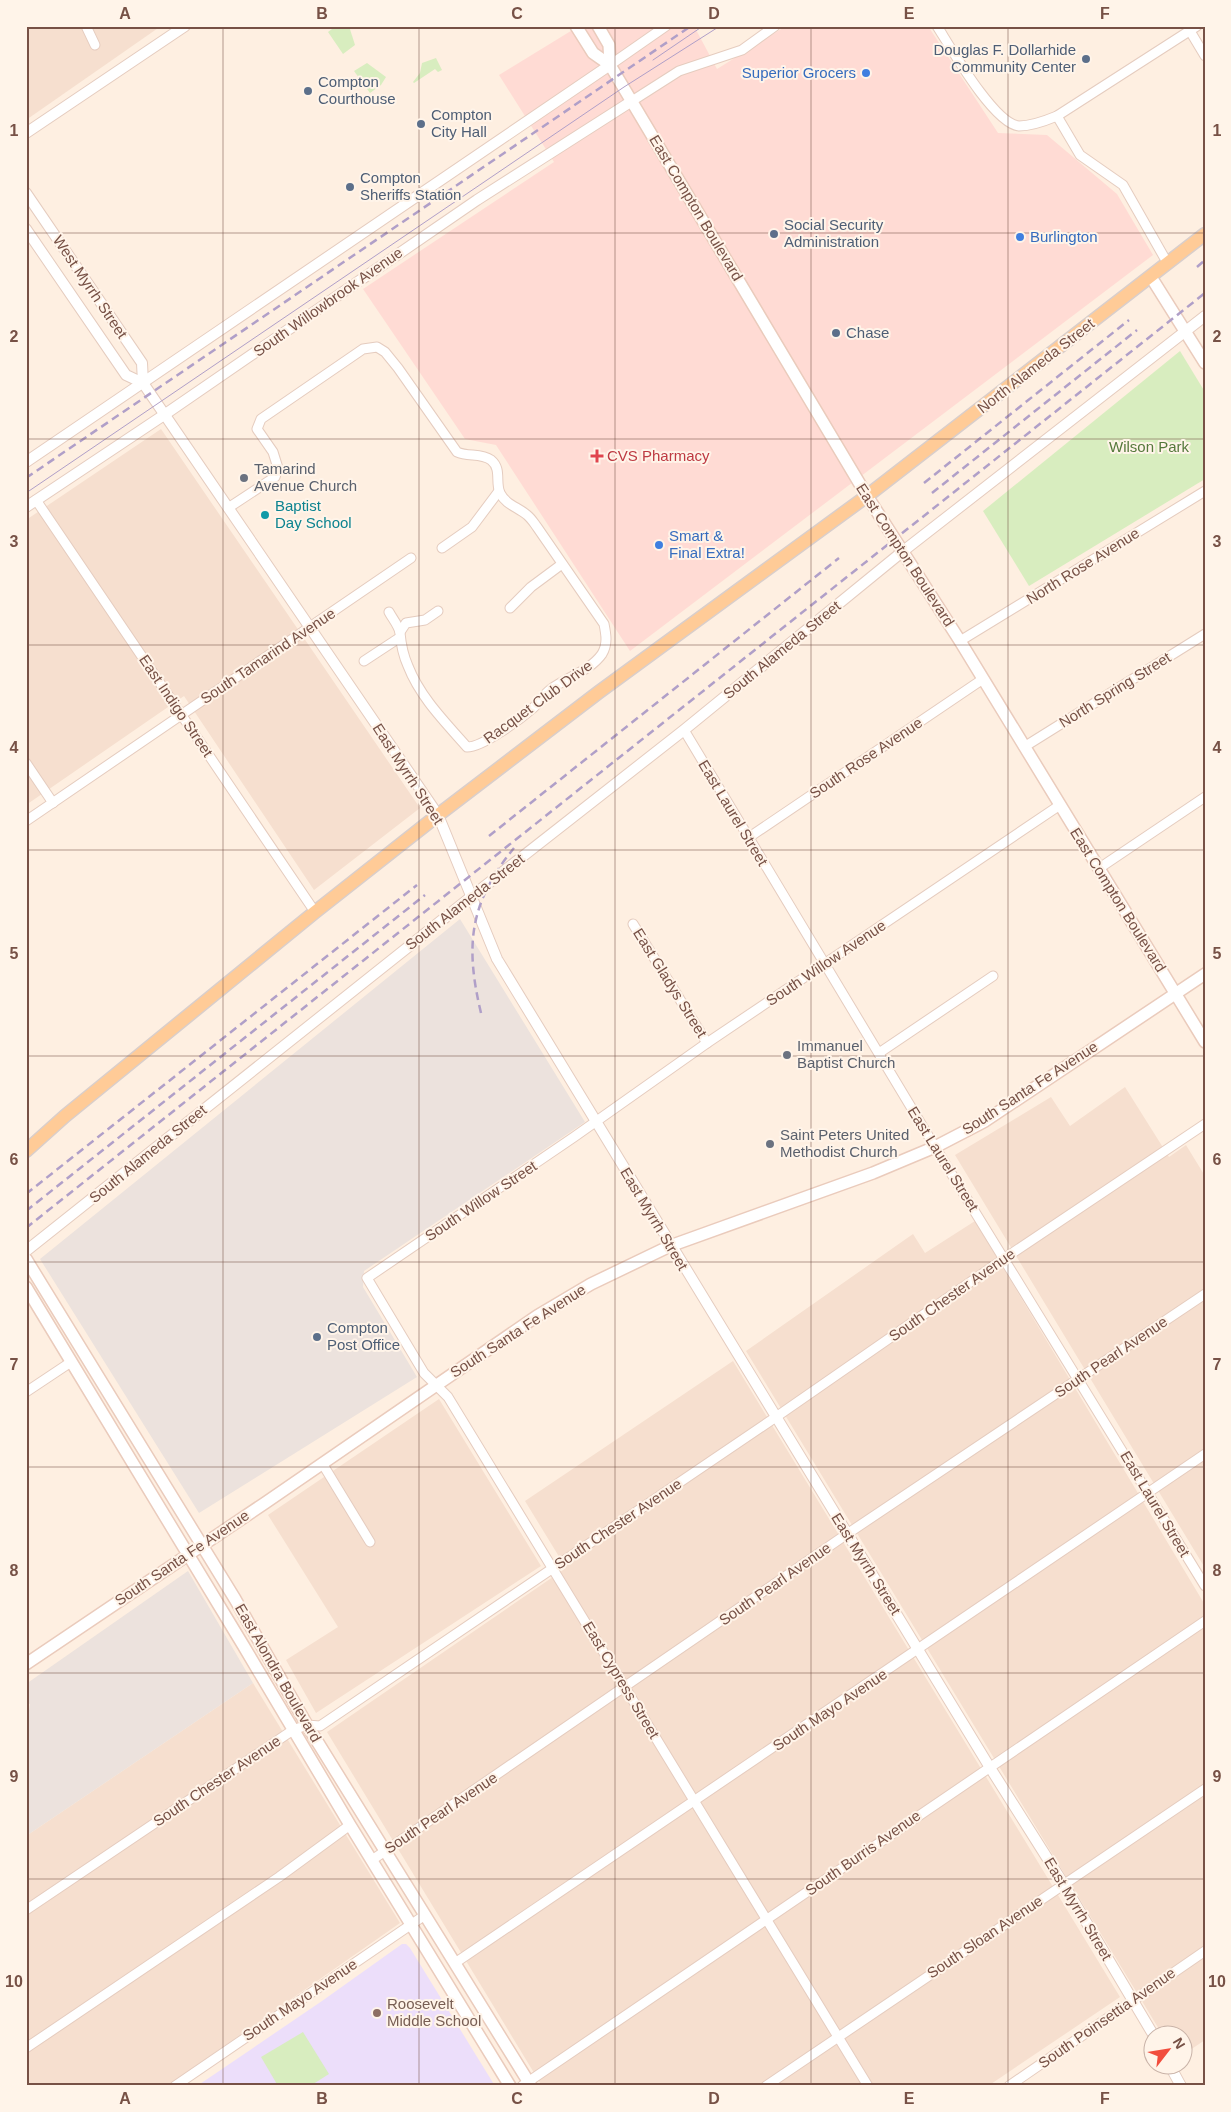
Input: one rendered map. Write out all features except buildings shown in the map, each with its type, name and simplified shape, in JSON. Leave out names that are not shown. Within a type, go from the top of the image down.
[{"type":"main road","points":[[576,26],[592,53],[610,65]]},
{"type":"main road","points":[[598,26],[609,45],[610,65]]},
{"type":"main road","name":"East Compton Boulevard","points":[[610,65],[867,496],[960,641],[1205,1042]]},
{"type":"main road","name":"North Alameda Street","points":[[867,496],[1205,234]]},
{"type":"main road","points":[[1151,277],[1205,363]]},
{"type":"main road","points":[[26,1151],[65,1116],[315,912],[438,815],[599,692],[867,496]]},
{"type":"main road","name":"South Santa Fe Avenue","points":[[26,1664],[537,1316],[591,1284],[670,1246],[873,1172],[935,1147],[985,1121],[1205,974]]},
{"type":"main road","name":"East Alondra Boulevard","points":[[26,1259],[202,1544],[260,1640],[307,1725],[527,2084]]},
{"type":"main road","name":"East Alondra Boulevard","points":[[26,1287],[350,1826],[510,2086]]},
{"type":"street","points":[[86,26],[95,45]]},
{"type":"street","points":[[26,133],[186,26]]},
{"type":"street","points":[[26,462],[666,26]]},
{"type":"street","points":[[632,101],[679,72],[742,50],[775,26]]},
{"type":"street","points":[[937,26],[989,104],[1004,119],[1017,126],[1031,125],[1057,116],[1193,29],[1205,56]]},
{"type":"street","name":"South Willowbrook Avenue","points":[[26,507],[164,415],[484,195],[632,101]]},
{"type":"street","points":[[1057,116],[1080,155],[1123,184],[1168,264]]},
{"type":"street","name":"West Myrrh Street","points":[[26,194],[142,363],[143,383],[157,404]]},
{"type":"street","name":"West Myrrh Street","points":[[26,229],[126,375],[143,383]]},
{"type":"street","points":[[902,552],[1205,316]]},
{"type":"street","points":[[228,508],[275,477],[278,468],[273,452],[257,429],[261,419],[364,350],[377,347],[385,352],[398,368],[457,452],[484,457],[492,461],[498,469],[499,491],[472,527],[442,548]]},
{"type":"street","name":"East Myrrh Street","points":[[157,404],[438,815],[497,959],[670,1246],[989,1766],[1063,1883],[1147,2024]]},
{"type":"street","name":"Racquet Club Drive","points":[[389,612],[400,635],[408,666],[435,712],[467,746],[479,745],[518,720],[533,708],[550,689],[584,669],[601,655],[606,646],[604,624],[528,515],[506,502],[499,491]]},
{"type":"street","name":"North Rose Avenue","points":[[960,641],[1205,491]]},
{"type":"street","name":"East Indigo Street","points":[[36,500],[315,912]]},
{"type":"street","name":"South Alameda Street","points":[[26,1251],[684,730],[902,552]]},
{"type":"street","name":"South Tamarind Avenue","points":[[26,821],[411,558]]},
{"type":"street","points":[[510,608],[531,587],[562,564]]},
{"type":"street","points":[[364,661],[400,635],[406,623],[425,620],[438,611]]},
{"type":"street","name":"North Spring Street","points":[[1024,747],[1205,634]]},
{"type":"street","name":"South Rose Avenue","points":[[748,838],[983,679]]},
{"type":"street","name":"East Laurel Street","points":[[684,730],[935,1147],[1205,1586]]},
{"type":"street","points":[[26,763],[53,803]]},
{"type":"street","points":[[1098,869],[1205,796]]},
{"type":"street","name":"South Willow Avenue","points":[[595,1123],[708,1043],[1060,805]]},
{"type":"street","name":"East Gladys Street","points":[[633,924],[708,1043]]},
{"type":"street","points":[[879,1054],[993,976]]},
{"type":"street","name":"South Willow Street","points":[[367,1278],[595,1123]]},
{"type":"street","name":"South Chester Avenue","points":[[26,1910],[293,1730],[307,1725],[320,1726],[776,1417],[1005,1258],[1205,1124]]},
{"type":"street","name":"East Cypress Street","points":[[367,1278],[424,1373],[448,1397],[868,2086]]},
{"type":"street","name":"South Pearl Avenue","points":[[372,1860],[847,1534],[1205,1294]]},
{"type":"street","points":[[26,1392],[72,1362]]},
{"type":"street","name":"South Mayo Avenue","points":[[454,1963],[1205,1454]]},
{"type":"street","points":[[322,1462],[370,1542]]},
{"type":"street","name":"South Burris Avenue","points":[[527,2084],[989,1766],[1205,1621]]},
{"type":"street","name":"South Sloan Avenue","points":[[766,2086],[1063,1883],[1205,1789]]},
{"type":"street","points":[[26,2048],[279,1877],[350,1826]]},
{"type":"street","name":"South Mayo Avenue","points":[[175,2086],[425,1915]]},
{"type":"street","name":"South Poinsettia Avenue","points":[[1009,2086],[1205,1951]]},
{"type":"street","points":[[1174,2074],[1181,2086]]},
{"type":"shaded area","points":[[26,26],[161,26],[26,120]]},
{"type":"shaded area","points":[[579,26],[694,26],[717,69],[786,26],[928,26],[998,133],[1047,135],[1117,194],[1153,255],[630,651],[496,445],[465,439],[363,289],[554,162],[499,75]]},
{"type":"shaded area","points":[[161,429],[420,808],[314,890],[184,696],[26,805],[26,520]]},
{"type":"shaded area","points":[[460,919],[585,1122],[364,1271],[363,1287],[417,1377],[199,1513],[40,1259]]},
{"type":"shaded area","points":[[1125,1087],[1169,1157],[1186,1145],[1205,1176],[1205,1568],[955,1155],[1051,1097],[1070,1126]]},
{"type":"shaded area","points":[[975,1221],[1205,1605],[1205,2040],[1194,2047],[1194,2024],[1156,2024],[746,1351],[913,1234],[925,1253]]},
{"type":"shaded area","points":[[733,1361],[1120,1997],[988,2086],[542,2086],[327,1732],[566,1568],[525,1501]]},
{"type":"shaded area","points":[[439,1399],[541,1566],[316,1713],[286,1660],[338,1627],[268,1515]]},
{"type":"shaded area","points":[[188,1571],[253,1683],[26,1836],[26,1731],[30,1704],[26,1703],[26,1684]]},
{"type":"shaded area","points":[[253,1683],[400,1923],[167,2086],[26,2086],[26,1836]]},
{"type":"shaded area","name":"Roosevelt Middle School","points":[[402,1944],[406,1944],[410,1948],[495,2086],[197,2086],[322,2001]]},
{"type":"green space","points":[[336,26],[349,26],[355,45],[343,54],[328,32]]},
{"type":"green space","points":[[436,58],[442,70],[438,72],[435,69],[414,83],[420,73],[422,63]]},
{"type":"green space","points":[[367,63],[386,77],[381,85],[370,93],[354,71]]},
{"type":"green space","name":"Wilson Park","points":[[1180,351],[1205,392],[1205,479],[1029,586],[983,511]]},
{"type":"green space","points":[[303,2032],[329,2074],[310,2086],[278,2086],[261,2057]]},
{"type":"tram line","points":[[653,60],[703,26]]},
{"type":"tram line","points":[[26,493],[624,87],[720,26]]},
{"type":"railway","points":[[26,478],[691,26]]},
{"type":"railway","points":[[1197,267],[1205,260]]},
{"type":"railway","points":[[26,1228],[1205,293]]},
{"type":"railway","points":[[924,483],[1129,320]]},
{"type":"railway","points":[[932,493],[1137,330]]},
{"type":"railway","points":[[489,836],[839,558]]},
{"type":"railway","points":[[481,1013],[473,967],[475,926],[488,888],[499,868],[514,848]]},
{"type":"railway","points":[[26,1194],[417,885]]},
{"type":"railway","points":[[26,1211],[425,895]]},
{"type":"place","name":"Douglas F. Dollarhide Community Center","points":[[1086,59]]},
{"type":"place","name":"Superior Grocers","points":[[866,73]]},
{"type":"place","name":"Compton Courthouse","points":[[308,91]]},
{"type":"place","name":"Compton City Hall","points":[[421,124]]},
{"type":"place","name":"Compton Sheriffs Station","points":[[350,187]]},
{"type":"place","name":"Social Security Administration","points":[[774,234]]},
{"type":"place","name":"Burlington","points":[[1020,237]]},
{"type":"place","name":"Chase","points":[[836,333]]},
{"type":"place","name":"CVS Pharmacy","points":[[597,456]]},
{"type":"place","name":"Tamarind Avenue Church","points":[[244,478]]},
{"type":"place","name":"Baptist Day School","points":[[265,515]]},
{"type":"place","name":"Smart & Final Extra!","points":[[659,545]]},
{"type":"place","name":"Immanuel Baptist Church","points":[[787,1055]]},
{"type":"place","name":"Saint Peters United Methodist Church","points":[[770,1144]]},
{"type":"place","name":"Compton Post Office","points":[[317,1337]]},
{"type":"place","name":"Roosevelt Middle School","points":[[377,2013]]}]
